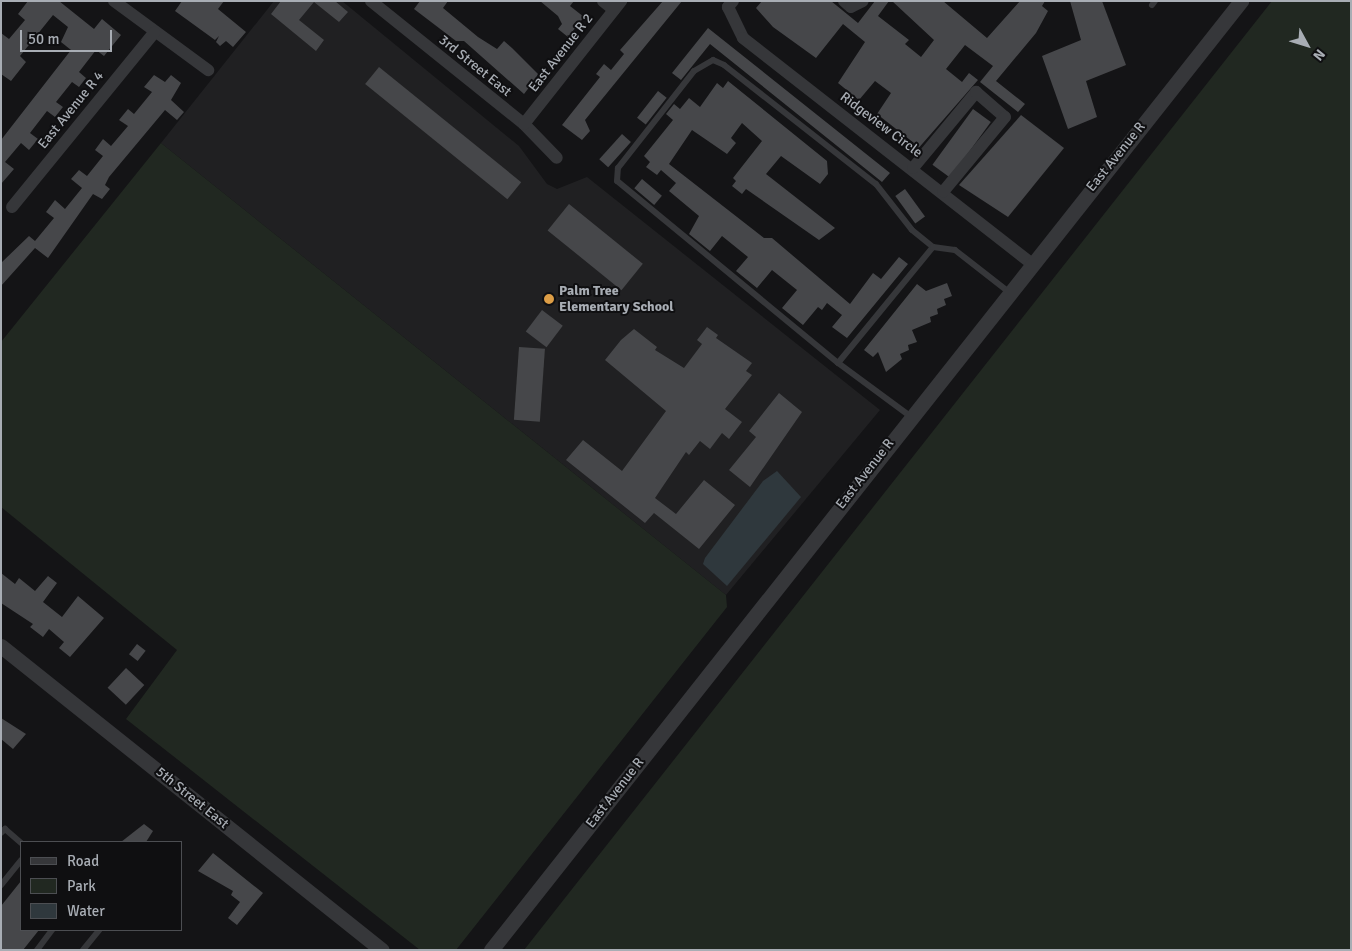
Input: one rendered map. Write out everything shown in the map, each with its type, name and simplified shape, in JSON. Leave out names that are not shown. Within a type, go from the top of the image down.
[{"type":"street","points":[[114,1],[154,33],[208,70]]},
{"type":"street","name":"3rd Street East","points":[[371,1],[524,124],[557,158]]},
{"type":"street","points":[[603,1],[618,6]]},
{"type":"street","name":"Ridgeview Circle","points":[[733,1],[728,7],[743,38],[913,168],[1031,263]]},
{"type":"street","points":[[844,1],[851,7],[863,1]]},
{"type":"street","name":"East Avenue R","points":[[491,950],[910,416],[1241,1]]},
{"type":"street","name":"East Avenue R 2","points":[[524,124],[618,6]]},
{"type":"street","name":"East Avenue R 4","points":[[12,207],[154,33]]},
{"type":"street","points":[[913,168],[976,92],[1005,117],[942,192]]},
{"type":"street","name":"5th Street East","points":[[1,646],[382,950]]},
{"type":"lane","points":[[910,416],[838,363],[617,181],[618,168],[694,71],[713,60],[724,65],[876,184],[912,230],[933,247],[955,250],[1009,292]]},
{"type":"lane","points":[[838,363],[933,247]]},
{"type":"lane","points":[[1,833],[5,829],[20,842]]},
{"type":"lane","points":[[1,885],[20,861]]},
{"type":"lane","points":[[36,950],[51,931]]},
{"type":"lane","points":[[83,950],[98,931]]},
{"type":"shaded area","name":"Palm Tree Elementary School","points":[[274,1],[342,1],[519,146],[547,184],[557,189],[587,177],[880,410],[726,595],[161,143]]},
{"type":"green space","points":[[1272,1],[1351,1],[1351,950],[524,950]]},
{"type":"green space","points":[[161,143],[726,595],[727,607],[456,950],[420,950],[126,719],[177,650],[1,507],[1,342]]},
{"type":"water","points":[[777,471],[801,497],[727,586],[703,564],[705,558],[763,481]]},
{"type":"building","points":[[28,1],[59,1],[94,29],[102,19],[121,35],[104,56],[96,50],[79,72],[86,78],[79,87],[72,82],[56,102],[63,107],[55,117],[47,111],[30,133],[38,139],[29,150],[21,143],[5,162],[14,169],[1,184],[1,140],[71,50],[61,42],[68,27],[53,15],[20,56],[26,62],[11,81],[1,74],[1,33],[9,39],[25,20],[18,14]]},
{"type":"building","points":[[182,1],[224,1],[218,9],[246,32],[233,47],[226,41],[220,46],[216,42],[219,36],[215,40],[175,11]]},
{"type":"building","points":[[281,1],[335,1],[348,12],[339,22],[314,2],[299,20],[324,40],[316,51],[271,14]]},
{"type":"building","points":[[420,1],[448,1],[443,8],[478,37],[497,49],[504,41],[512,48],[538,74],[524,94],[464,41],[456,41],[414,9]]},
{"type":"building","points":[[540,1],[574,1],[570,6],[584,17],[568,37],[558,29],[562,24],[558,16]]},
{"type":"building","points":[[663,1],[682,1],[585,120],[590,131],[582,140],[562,125],[600,77],[596,74],[604,64],[611,70],[624,54],[620,50]]},
{"type":"building","points":[[762,1],[831,1],[858,23],[875,1],[889,1],[878,16],[909,40],[905,44],[921,57],[934,40],[892,1],[943,1],[987,38],[1020,1],[1045,1],[1042,6],[1048,11],[1036,33],[996,81],[1025,104],[1018,112],[980,82],[993,66],[965,45],[946,69],[962,82],[969,73],[978,80],[916,151],[911,147],[914,143],[877,114],[891,93],[875,81],[859,100],[838,83],[865,42],[843,24],[816,58],[773,27],[756,8]]},
{"type":"building","points":[[1070,1],[1102,1],[1126,65],[1086,81],[1097,117],[1068,129],[1042,56],[1081,40]]},
{"type":"building","points":[[708,28],[890,173],[882,182],[710,44],[681,80],[672,73]]},
{"type":"building","points":[[379,67],[521,182],[507,199],[365,84]]},
{"type":"building","points":[[154,75],[165,82],[171,75],[181,83],[171,100],[184,112],[177,120],[165,110],[109,177],[105,185],[110,189],[102,199],[93,194],[48,258],[35,248],[1,286],[1,263],[29,236],[35,241],[54,218],[46,212],[55,200],[65,209],[82,188],[71,179],[79,170],[87,176],[103,156],[95,150],[103,139],[111,146],[128,126],[119,120],[128,109],[134,114],[152,92],[144,87]]},
{"type":"building","points":[[728,81],[827,161],[828,174],[820,184],[781,156],[766,174],[835,228],[819,240],[746,189],[742,194],[732,186],[736,181],[733,178],[762,141],[742,123],[731,138],[736,143],[727,154],[692,130],[669,164],[764,238],[772,238],[850,304],[873,273],[881,279],[899,257],[908,264],[847,338],[832,327],[842,315],[827,303],[822,310],[818,307],[803,325],[782,308],[797,290],[772,270],[757,288],[736,271],[748,257],[722,236],[710,251],[689,234],[699,216],[669,191],[676,183],[661,170],[657,175],[646,167],[650,162],[644,156],[673,120],[666,114],[674,104],[680,109],[689,98],[700,107],[717,83],[723,88]]},
{"type":"building","points":[[658,91],[667,98],[646,125],[637,118]]},
{"type":"building","points":[[973,109],[991,122],[950,178],[932,165]]},
{"type":"building","points":[[1021,115],[1064,148],[1008,217],[959,185]]},
{"type":"building","points":[[622,134],[631,142],[608,167],[599,159]]},
{"type":"building","points":[[642,179],[662,196],[654,205],[634,188]]},
{"type":"building","points":[[905,189],[925,217],[915,224],[895,196]]},
{"type":"building","points":[[569,204],[643,264],[621,290],[548,230]]},
{"type":"building","points":[[947,283],[952,296],[944,299],[946,305],[937,309],[938,314],[930,317],[931,322],[912,330],[917,342],[908,345],[909,350],[900,354],[902,359],[886,372],[878,352],[873,357],[864,350],[917,284],[926,291]]},
{"type":"building","points":[[542,310],[563,326],[547,347],[526,332]]},
{"type":"building","points":[[707,327],[718,335],[716,338],[752,363],[746,371],[752,375],[725,409],[742,422],[729,439],[722,433],[710,449],[700,441],[689,455],[686,452],[655,498],[676,514],[704,480],[735,505],[699,549],[654,513],[645,523],[566,460],[583,440],[622,471],[666,411],[605,360],[621,340],[634,329],[657,347],[655,350],[684,368],[702,344],[697,340]]},
{"type":"building","points":[[519,347],[545,349],[540,422],[514,420]]},
{"type":"building","points":[[779,393],[802,412],[750,487],[729,470],[756,437],[749,431]]},
{"type":"building","points":[[1,573],[15,584],[19,578],[35,591],[48,576],[57,583],[43,602],[62,617],[78,596],[104,618],[70,657],[59,648],[64,642],[49,629],[43,637],[30,627],[33,624],[1,603]]},
{"type":"building","points":[[137,644],[146,651],[138,661],[129,654]]},
{"type":"building","points":[[126,668],[144,685],[126,705],[108,688]]},
{"type":"building","points":[[1,718],[26,734],[13,749],[1,739]]},
{"type":"building","points":[[144,824],[153,831],[147,841],[122,841]]},
{"type":"building","points":[[213,853],[263,893],[237,925],[228,918],[240,902],[231,895],[233,891],[198,871]]},
{"type":"building","points":[[20,882],[20,931],[38,931],[23,950],[1,950],[1,906]]},
{"type":"place","name":"Palm Tree Elementary School","points":[[549,299]]}]
